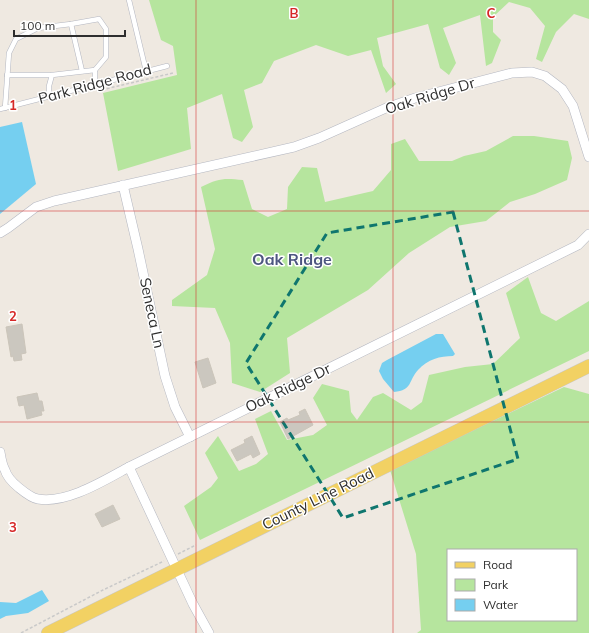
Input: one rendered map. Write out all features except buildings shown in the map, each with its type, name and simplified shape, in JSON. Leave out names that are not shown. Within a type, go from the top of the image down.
[{"type":"main road","name":"County Line Road","points":[[48,633],[174,563],[589,366]]},
{"type":"street","name":"Oak Ridge Dr","points":[[0,232],[8,228],[36,207],[54,201],[294,147],[319,138],[386,108],[415,98],[512,73],[532,72],[545,76],[562,88],[573,106],[589,157]]},
{"type":"street","name":"Seneca Ln","points":[[123,185],[165,376],[175,407],[190,437]]},
{"type":"street","name":"Oak Ridge Dr","points":[[0,452],[5,471],[12,482],[22,491],[38,499],[51,499],[84,491],[129,467],[578,245],[589,234]]},
{"type":"street","points":[[129,467],[193,604],[209,633]]},
{"type":"lane","points":[[129,0],[146,71]]},
{"type":"lane","points":[[2,108],[9,53],[16,39],[38,28],[99,19],[106,29],[106,57],[95,70],[95,84]]},
{"type":"lane","points":[[71,24],[82,71]]},
{"type":"lane","name":"Park Ridge Road","points":[[2,108],[167,66]]},
{"type":"lane","points":[[7,75],[52,75],[95,70]]},
{"type":"lane","points":[[49,96],[49,86],[52,75]]},
{"type":"path","points":[[97,91],[173,73]]},
{"type":"path","points":[[21,633],[104,590],[174,563],[196,545]]},
{"type":"highlighted area","points":[[453,212],[518,459],[343,518],[246,363],[327,233]]},
{"type":"green space","points":[[149,0],[589,0],[589,19],[574,14],[556,32],[542,62],[536,59],[545,26],[530,8],[509,2],[493,17],[493,32],[501,40],[492,63],[486,66],[480,15],[443,28],[456,63],[449,75],[440,68],[428,24],[377,38],[383,66],[396,84],[386,93],[371,50],[348,56],[316,45],[274,61],[262,83],[244,90],[253,127],[242,142],[233,138],[222,94],[187,108],[191,149],[118,171],[103,93],[177,75],[173,46],[161,40]]},
{"type":"green space","points":[[513,136],[534,136],[568,141],[572,158],[567,180],[535,194],[510,202],[486,221],[450,227],[409,253],[368,290],[287,338],[290,373],[260,392],[232,383],[230,343],[215,308],[172,306],[172,300],[207,275],[215,249],[201,187],[222,179],[243,180],[252,209],[268,217],[287,209],[288,187],[302,167],[317,168],[325,202],[373,191],[391,170],[391,144],[405,139],[419,161],[452,161],[464,156],[486,151]]},
{"type":"green space","points":[[528,277],[541,313],[556,321],[589,301],[589,351],[200,540],[184,506],[211,487],[218,478],[205,453],[218,436],[239,471],[256,464],[268,454],[255,419],[271,411],[287,440],[313,435],[327,425],[313,398],[322,384],[349,391],[351,412],[357,420],[373,397],[383,393],[411,410],[422,402],[429,375],[465,367],[493,364],[520,338],[506,293]]},
{"type":"green space","points":[[564,387],[589,394],[589,633],[417,633],[421,630],[416,554],[390,470]]},
{"type":"water","points":[[22,122],[36,184],[0,214],[0,127]]},
{"type":"water","points":[[436,334],[443,334],[455,354],[453,356],[434,359],[426,363],[418,370],[407,387],[400,391],[394,392],[383,379],[379,371],[382,363]]},
{"type":"water","points":[[42,590],[49,601],[28,613],[6,616],[0,619],[0,602],[16,603]]},
{"type":"district","name":"Oak Ridge","points":[[292,259]]}]
